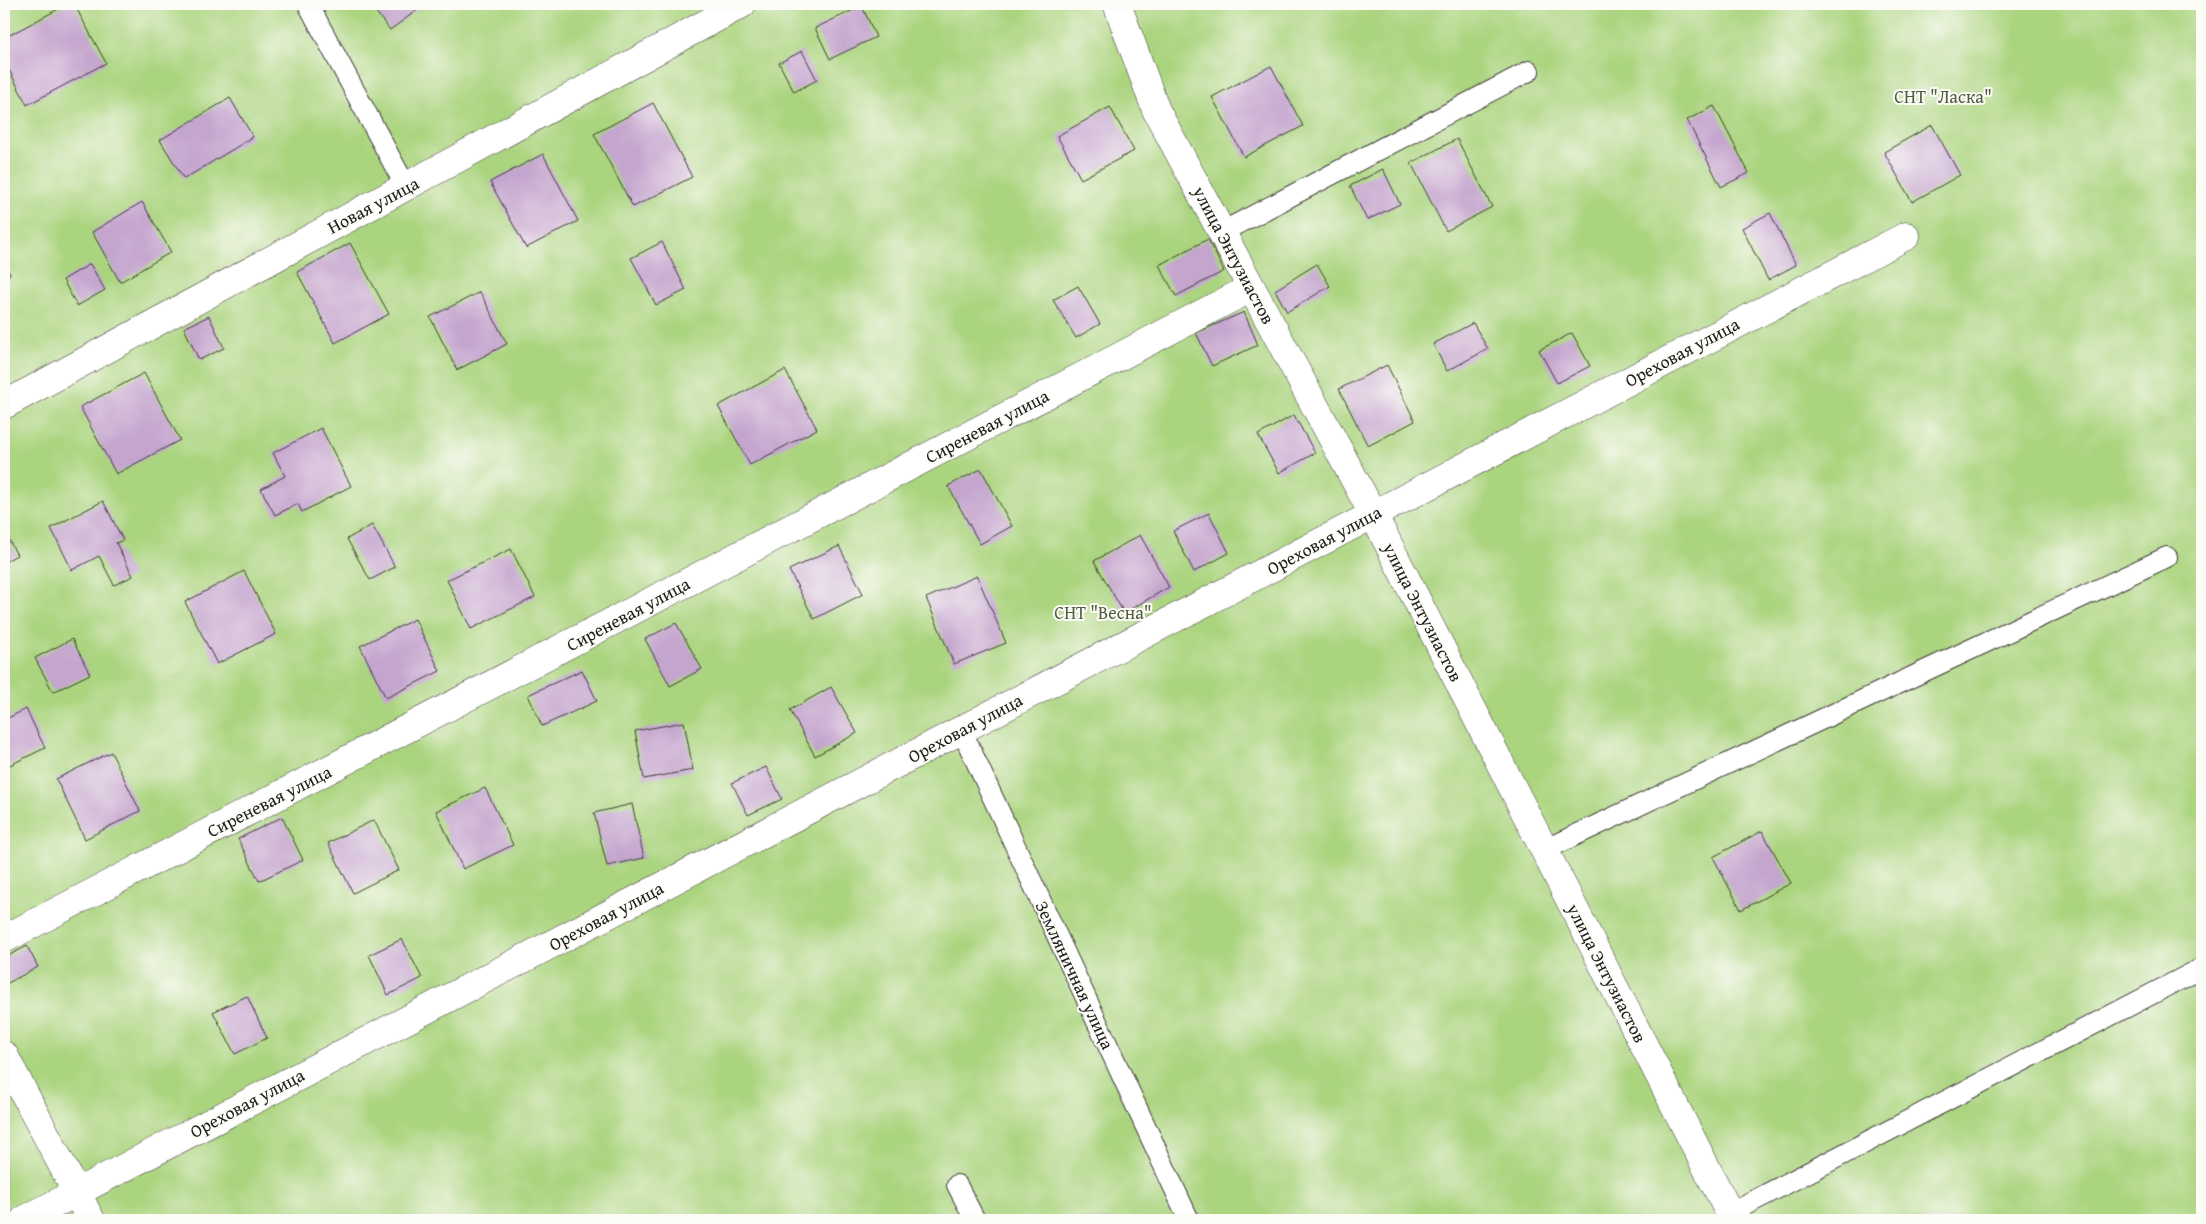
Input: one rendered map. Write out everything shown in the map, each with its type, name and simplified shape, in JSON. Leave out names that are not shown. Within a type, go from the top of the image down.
[{"type":"street","name":"Новая улица","points":[[4,405],[742,4]]},
{"type":"street","name":"улица Энтузиастов","points":[[1117,4],[1156,110],[1374,514],[1731,1217]]},
{"type":"street","name":"Ореховая улица","points":[[24,1220],[1906,236]]},
{"type":"street","name":"Сиреневая улица","points":[[4,938],[1251,288]]},
{"type":"street","points":[[4,1055],[90,1220]]},
{"type":"lane","points":[[308,4],[406,187]]},
{"type":"lane","points":[[1222,232],[1528,71]]},
{"type":"lane","points":[[1544,850],[2167,558]]},
{"type":"lane","name":"Земляничная улица","points":[[961,729],[1189,1220]]},
{"type":"lane","points":[[1731,1217],[2202,968]]},
{"type":"lane","points":[[957,1185],[975,1220]]},
{"type":"green space","name":"СНТ \"Весна\"","points":[[4,4],[2202,4],[2202,1220],[4,1220]]},
{"type":"building","points":[[68,4],[74,4],[106,63],[27,105],[4,60],[4,38]]},
{"type":"building","points":[[387,4],[417,4],[420,8],[390,30],[376,12]]},
{"type":"building","points":[[862,6],[876,37],[830,59],[815,28]]},
{"type":"building","points":[[802,51],[817,80],[794,92],[779,63]]},
{"type":"building","points":[[1271,66],[1303,126],[1244,157],[1212,97]]},
{"type":"building","points":[[230,98],[253,137],[184,179],[160,140]]},
{"type":"building","points":[[653,103],[692,177],[633,207],[594,134]]},
{"type":"building","points":[[1714,106],[1749,173],[1721,187],[1687,120]]},
{"type":"building","points":[[1110,107],[1134,151],[1081,179],[1057,136]]},
{"type":"building","points":[[1932,125],[1960,175],[1912,202],[1884,152]]},
{"type":"building","points":[[1457,139],[1492,207],[1446,231],[1411,163]]},
{"type":"building","points":[[543,154],[578,221],[526,248],[490,182]]},
{"type":"building","points":[[1383,169],[1400,204],[1367,220],[1350,186]]},
{"type":"building","points":[[142,202],[171,252],[120,282],[92,232]]},
{"type":"building","points":[[1770,213],[1796,265],[1768,280],[1742,228]]},
{"type":"building","points":[[1208,239],[1224,271],[1176,296],[1159,265]]},
{"type":"building","points":[[662,242],[686,290],[656,305],[631,258]]},
{"type":"building","points":[[350,243],[389,314],[335,343],[297,272]]},
{"type":"building","points":[[4,263],[10,274],[4,278]]},
{"type":"building","points":[[90,264],[105,290],[77,306],[63,280]]},
{"type":"building","points":[[1317,264],[1330,286],[1287,312],[1275,290]]},
{"type":"building","points":[[1078,286],[1100,324],[1076,338],[1053,300]]},
{"type":"building","points":[[480,292],[507,344],[457,370],[430,317]]},
{"type":"building","points":[[1244,312],[1258,345],[1212,366],[1196,333]]},
{"type":"building","points":[[209,316],[224,348],[199,360],[184,328]]},
{"type":"building","points":[[1473,323],[1488,349],[1447,371],[1433,344]]},
{"type":"building","points":[[1572,333],[1590,366],[1557,383],[1539,350]]},
{"type":"building","points":[[1387,365],[1415,421],[1368,446],[1339,389]]},
{"type":"building","points":[[785,370],[817,429],[750,465],[718,406]]},
{"type":"building","points":[[144,373],[180,440],[116,474],[80,407]]},
{"type":"building","points":[[1294,415],[1315,453],[1279,473],[1258,435]]},
{"type":"building","points":[[321,428],[351,486],[302,512],[298,504],[275,515],[261,489],[285,476],[273,453]]},
{"type":"building","points":[[981,469],[1012,526],[980,544],[948,486]]},
{"type":"building","points":[[103,501],[123,540],[116,543],[133,576],[114,585],[99,556],[72,570],[51,528]]},
{"type":"building","points":[[1209,513],[1229,553],[1194,572],[1173,531]]},
{"type":"building","points":[[372,525],[395,567],[370,580],[347,539]]},
{"type":"building","points":[[4,531],[17,555],[4,562]]},
{"type":"building","points":[[1140,535],[1169,587],[1124,613],[1094,561]]},
{"type":"building","points":[[839,546],[863,594],[814,619],[789,570]]},
{"type":"building","points":[[511,549],[535,597],[471,629],[447,580]]},
{"type":"building","points":[[244,571],[276,634],[217,664],[185,602]]},
{"type":"building","points":[[977,576],[1006,643],[954,664],[926,598]]},
{"type":"building","points":[[415,619],[440,671],[386,698],[360,646]]},
{"type":"building","points":[[676,623],[702,669],[670,686],[645,639]]},
{"type":"building","points":[[72,639],[90,674],[53,692],[35,658]]},
{"type":"building","points":[[582,670],[597,701],[542,726],[528,695]]},
{"type":"building","points":[[831,687],[857,733],[815,756],[790,710]]},
{"type":"building","points":[[26,709],[45,748],[6,767],[4,762],[4,720]]},
{"type":"building","points":[[684,722],[693,770],[644,779],[635,731]]},
{"type":"building","points":[[111,752],[140,811],[85,839],[56,779]]},
{"type":"building","points":[[766,767],[782,799],[748,815],[732,783]]},
{"type":"building","points":[[485,788],[513,845],[463,869],[436,811]]},
{"type":"building","points":[[632,804],[644,858],[607,866],[594,813]]},
{"type":"building","points":[[282,817],[303,860],[259,881],[238,839]]},
{"type":"building","points":[[374,820],[399,870],[353,893],[328,843]]},
{"type":"building","points":[[1762,831],[1791,883],[1741,910],[1713,857]]},
{"type":"building","points":[[402,939],[422,978],[388,995],[369,955]]},
{"type":"building","points":[[27,946],[38,967],[4,985],[4,958]]},
{"type":"building","points":[[247,996],[267,1038],[235,1054],[213,1012]]},
{"type":"park label","name":"СНТ \"Ласка\"","points":[[1943,96]]}]
